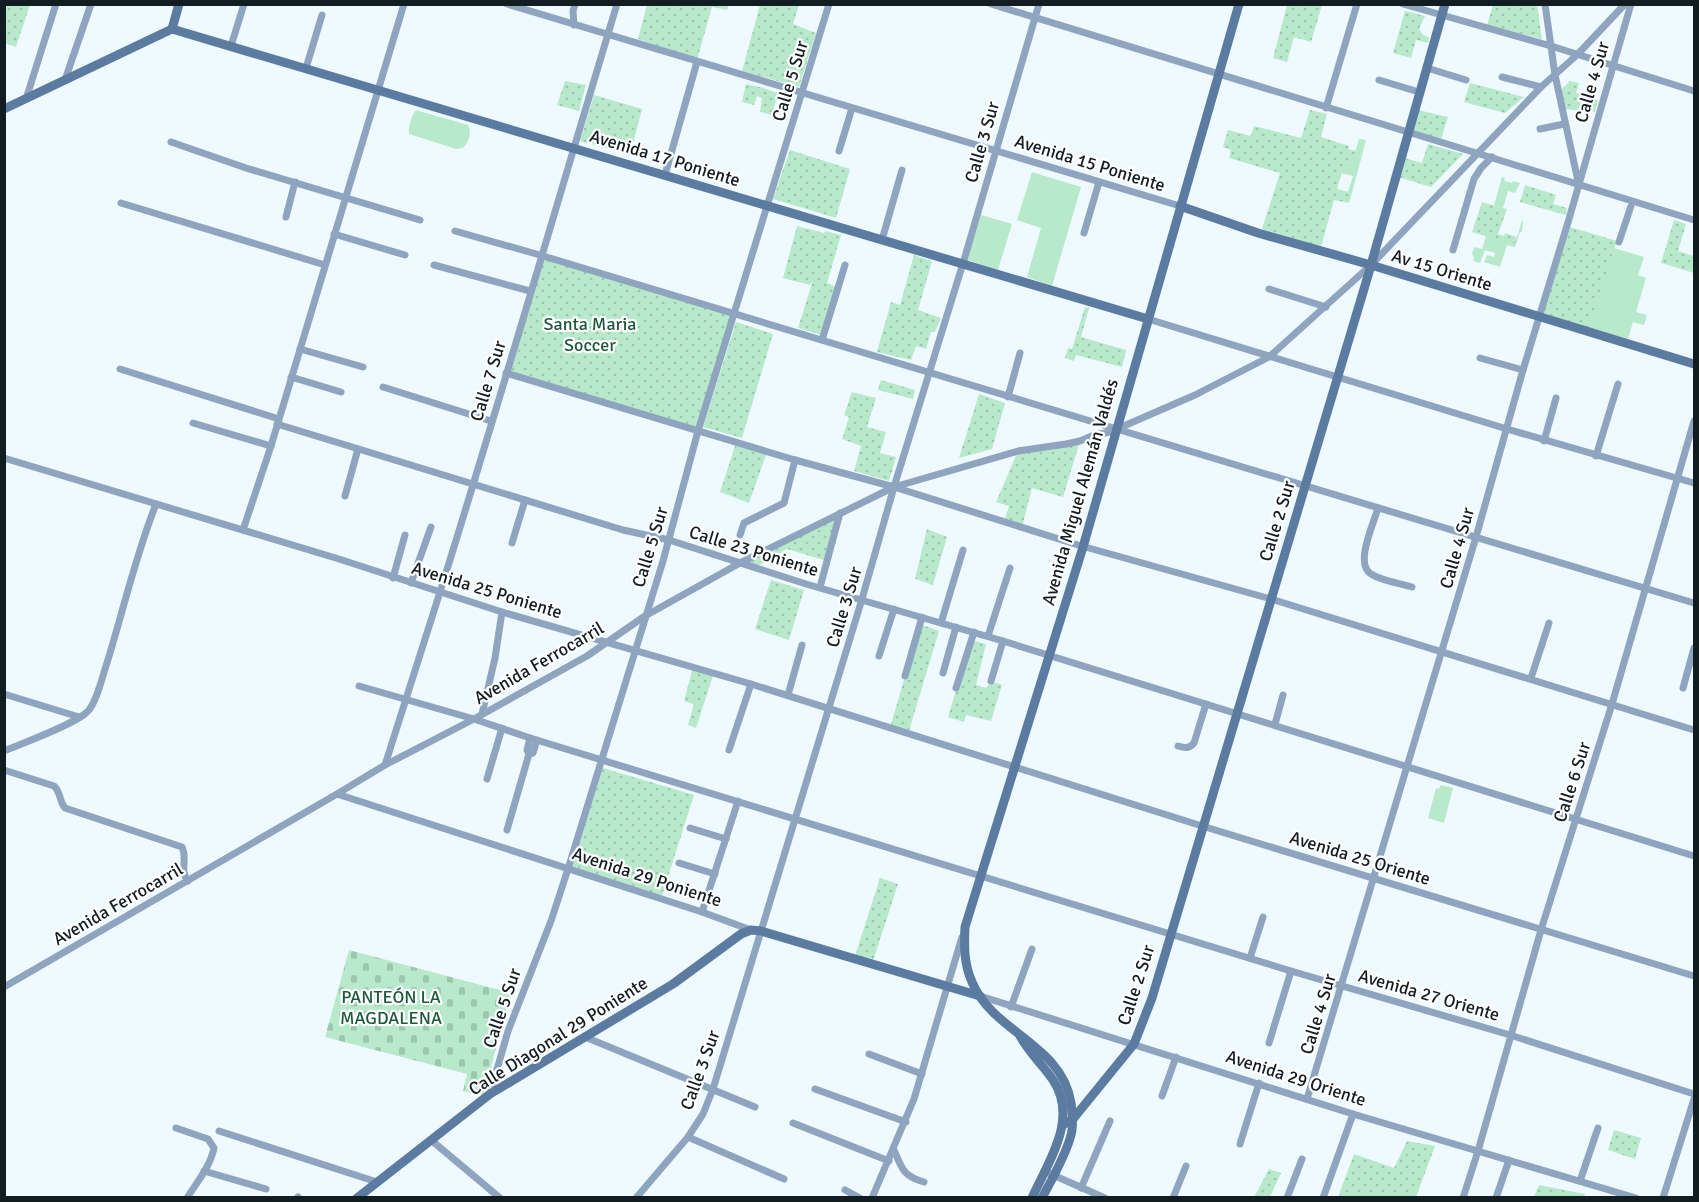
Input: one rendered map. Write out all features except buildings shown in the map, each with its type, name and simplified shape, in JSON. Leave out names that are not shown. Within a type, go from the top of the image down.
[{"type":"main road","points":[[4,109],[172,28],[179,4]]},
{"type":"main road","name":"Avenida Miguel Alemán Valdés","points":[[965,927],[1083,547],[1239,4]]},
{"type":"main road","name":"Calle 2 Sur","points":[[1073,1119],[1134,1044],[1152,998],[1371,265],[1445,4]]},
{"type":"main road","name":"Avenida 17 Poniente","points":[[172,28],[1148,319]]},
{"type":"main road","name":"Av 15 Oriente","points":[[1180,206],[1258,233],[1695,364]]},
{"type":"main road","points":[[965,927],[965,958],[972,982],[980,996],[1020,1036],[1034,1044],[1054,1064],[1069,1091],[1073,1119],[1071,1135],[1032,1197]]},
{"type":"main road","name":"Avenida 29 Poniente","points":[[756,931],[947,986]]},
{"type":"main road","name":"Calle Diagonal 29 Poniente","points":[[357,1197],[490,1094],[673,984],[741,934],[756,931]]},
{"type":"main road","name":"Avenida 29 Oriente","points":[[947,986],[980,996]]},
{"type":"main road","points":[[1020,1036],[1026,1049],[1055,1083],[1060,1095],[1062,1134],[1042,1197]]},
{"type":"main road","points":[[1063,1125],[1073,1119]]},
{"type":"street","points":[[26,99],[56,4]]},
{"type":"street","points":[[65,80],[91,4]]},
{"type":"street","points":[[231,46],[244,4]]},
{"type":"street","points":[[243,530],[271,446],[405,4]]},
{"type":"street","name":"Avenida 15 Poniente","points":[[507,4],[1180,206]]},
{"type":"street","name":"Calle 7 Sur","points":[[385,765],[440,592],[541,255],[576,149],[618,4]]},
{"type":"street","name":"Calle 5 Sur","points":[[490,1094],[508,1031],[551,921],[568,869],[669,540],[698,431],[829,4]]},
{"type":"street","points":[[991,4],[1218,76],[1695,220]]},
{"type":"street","name":"Calle 3 Sur","points":[[636,1197],[688,1137],[703,1114],[712,1089],[756,931],[794,818],[862,599],[1039,4]]},
{"type":"street","points":[[1326,108],[1357,4]]},
{"type":"street","points":[[1403,4],[1551,46],[1695,91]]},
{"type":"street","points":[[1545,4],[1564,124],[1578,184]]},
{"type":"street","name":"Avenida Ferrocarril","points":[[4,987],[385,765],[587,656],[645,616],[740,563],[840,513],[894,487],[1018,451],[1066,444],[1116,429],[1195,395],[1269,357],[1371,265],[1541,87],[1577,55],[1625,4]]},
{"type":"street","name":"Calle 4 Sur","points":[[1307,1099],[1476,537],[1522,370],[1540,317],[1631,4]]},
{"type":"street","points":[[564,22],[574,8]]},
{"type":"street","points":[[574,8],[574,25]]},
{"type":"street","points":[[306,68],[322,15]]},
{"type":"street","points":[[665,176],[697,62]]},
{"type":"street","points":[[1426,68],[1467,80]]},
{"type":"street","points":[[1502,77],[1541,87]]},
{"type":"street","points":[[1379,80],[1419,92]]},
{"type":"street","points":[[839,151],[852,108]]},
{"type":"street","points":[[1540,129],[1564,124]]},
{"type":"street","points":[[171,142],[246,168],[420,220]]},
{"type":"street","points":[[1453,250],[1474,179],[1480,168],[1492,157]]},
{"type":"street","points":[[882,240],[902,170]]},
{"type":"street","points":[[286,217],[295,182]]},
{"type":"street","points":[[1084,233],[1099,182]]},
{"type":"street","points":[[121,203],[325,265]]},
{"type":"street","points":[[1619,242],[1631,206]]},
{"type":"street","points":[[455,231],[1695,603]]},
{"type":"street","points":[[334,234],[405,255]]},
{"type":"street","points":[[435,265],[530,291]]},
{"type":"street","points":[[822,340],[845,265]]},
{"type":"street","points":[[1269,289],[1326,307]]},
{"type":"street","points":[[1148,319],[1544,441],[1695,483]]},
{"type":"street","points":[[300,349],[363,367]]},
{"type":"street","points":[[1008,397],[1020,353]]},
{"type":"street","points":[[1480,358],[1522,370]]},
{"type":"street","name":"Calle 23 Poniente","points":[[120,369],[358,449],[622,530],[669,540],[988,636],[1695,856]]},
{"type":"street","points":[[506,374],[894,487],[1083,547],[1271,599],[1695,730]]},
{"type":"street","points":[[291,377],[341,392]]},
{"type":"street","points":[[1596,456],[1618,384]]},
{"type":"street","points":[[383,387],[491,421]]},
{"type":"street","points":[[1544,441],[1556,398]]},
{"type":"street","name":"Calle 6 Sur","points":[[1463,1197],[1541,930],[1612,704],[1695,422]]},
{"type":"street","points":[[194,423],[271,446]]},
{"type":"street","points":[[345,496],[358,449]]},
{"type":"street","name":"Avenida 25 Poniente","points":[[4,458],[243,530],[502,612],[609,641],[751,684],[1016,768]]},
{"type":"street","points":[[740,535],[744,523],[784,503],[795,460]]},
{"type":"street","points":[[512,543],[525,500]]},
{"type":"street","points":[[4,751],[80,717],[88,711],[116,633],[142,539],[156,504]]},
{"type":"street","points":[[1378,508],[1363,558],[1364,568],[1370,574],[1412,587]]},
{"type":"street","points":[[820,587],[840,513]]},
{"type":"street","points":[[411,584],[431,527]]},
{"type":"street","points":[[393,578],[405,535]]},
{"type":"street","points":[[941,623],[963,550]]},
{"type":"street","points":[[988,636],[1010,568]]},
{"type":"street","points":[[879,656],[894,609]]},
{"type":"street","points":[[482,714],[495,658],[502,612]]},
{"type":"street","points":[[905,676],[922,617]]},
{"type":"street","points":[[1532,678],[1549,622]]},
{"type":"street","points":[[943,673],[956,627]]},
{"type":"street","points":[[956,688],[974,632]]},
{"type":"street","points":[[991,681],[1003,641]]},
{"type":"street","points":[[788,696],[802,645]]},
{"type":"street","points":[[1683,688],[1695,648]]},
{"type":"street","points":[[729,750],[751,684]]},
{"type":"street","name":"Avenida 27 Oriente","points":[[359,686],[474,719],[1291,971],[1510,1035],[1695,1094]]},
{"type":"street","points":[[4,694],[80,717]]},
{"type":"street","points":[[1275,724],[1283,695]]},
{"type":"street","points":[[1178,746],[1186,748],[1194,743],[1206,704]]},
{"type":"street","points":[[487,779],[502,728]]},
{"type":"street","points":[[507,830],[529,754],[527,750],[533,739]]},
{"type":"street","name":"Avenida 25 Oriente","points":[[1016,768],[1695,976]]},
{"type":"street","points":[[4,770],[54,786],[58,789],[64,808],[182,847],[185,852],[183,871],[188,881]]},
{"type":"street","name":"Avenida 29 Poniente","points":[[337,794],[756,931]]},
{"type":"street","points":[[702,912],[738,801]]},
{"type":"street","points":[[690,828],[726,839]]},
{"type":"street","points":[[679,863],[714,874]]},
{"type":"street","points":[[1250,958],[1263,917]]},
{"type":"street","name":"Avenida Miguel Alemán Valdés","points":[[872,1197],[906,1122],[965,927]]},
{"type":"street","points":[[1011,1007],[1032,949]]},
{"type":"street","points":[[1269,1042],[1291,971]]},
{"type":"street","name":"Avenida 29 Oriente","points":[[980,996],[1353,1114],[1636,1197]]},
{"type":"street","points":[[585,1037],[755,1107]]},
{"type":"street","points":[[869,1054],[922,1074]]},
{"type":"street","points":[[1162,1096],[1176,1057]]},
{"type":"street","points":[[1240,1144],[1259,1083]]},
{"type":"street","points":[[815,1089],[906,1122]]},
{"type":"street","points":[[1663,1197],[1695,1099]]},
{"type":"street","points":[[1323,1197],[1353,1114]]},
{"type":"street","points":[[1082,1188],[1110,1121]]},
{"type":"street","points":[[793,1123],[889,1161]]},
{"type":"street","points":[[176,1128],[208,1139],[214,1148],[204,1171],[187,1197]]},
{"type":"street","points":[[1580,1180],[1598,1128]]},
{"type":"street","points":[[219,1131],[377,1182]]},
{"type":"street","points":[[688,1137],[784,1179]]},
{"type":"street","points":[[431,1140],[500,1197]]},
{"type":"street","points":[[894,1150],[900,1165],[909,1177],[924,1182]]},
{"type":"street","points":[[1287,1197],[1302,1159]]},
{"type":"street","points":[[1496,1197],[1509,1160]]},
{"type":"street","points":[[1173,1197],[1186,1166]]},
{"type":"street","points":[[204,1171],[266,1189]]},
{"type":"street","points":[[1048,1174],[1105,1197]]},
{"type":"street","points":[[845,1190],[860,1197]]},
{"type":"green space","points":[[5,5],[30,5],[16,47],[5,43]]},
{"type":"green space","points":[[647,5],[729,5],[727,10],[712,7],[697,60],[638,39]]},
{"type":"green space","points":[[760,5],[799,5],[793,24],[816,33],[799,87],[742,71]]},
{"type":"green space","points":[[1287,5],[1322,5],[1311,42],[1294,37],[1287,62],[1273,58]]},
{"type":"green space","points":[[1493,5],[1537,5],[1542,39],[1487,25]]},
{"type":"green space","points":[[1405,11],[1425,16],[1419,29],[1423,35],[1429,37],[1428,43],[1416,40],[1411,58],[1393,53]]},
{"type":"green space","points":[[565,81],[586,85],[579,111],[557,105]]},
{"type":"green space","points":[[1570,81],[1579,83],[1576,93],[1598,100],[1595,112],[1564,109],[1561,90]]},
{"type":"green space","points":[[1470,83],[1524,97],[1505,113],[1464,102]]},
{"type":"green space","points":[[746,84],[778,93],[772,115],[760,112],[762,98],[757,96],[754,105],[742,102]]},
{"type":"green space","points":[[594,95],[642,109],[630,155],[580,141]]},
{"type":"green space","points":[[416,110],[468,125],[470,134],[463,148],[456,149],[409,134],[410,122]]},
{"type":"green space","points":[[1310,110],[1327,114],[1321,137],[1349,146],[1348,149],[1356,151],[1352,163],[1345,161],[1337,189],[1352,193],[1349,203],[1334,200],[1321,247],[1262,229],[1280,173],[1229,158],[1231,150],[1223,147],[1228,130],[1251,136],[1254,126],[1301,138]]},
{"type":"green space","points":[[1418,110],[1448,117],[1441,139],[1412,130]]},
{"type":"green space","points":[[1359,139],[1366,140],[1352,193],[1348,192],[1353,176],[1341,173],[1345,161],[1352,163]]},
{"type":"green space","points":[[1428,144],[1463,154],[1431,187],[1398,177],[1404,158],[1422,163]]},
{"type":"green space","points":[[790,150],[850,169],[836,218],[773,199]]},
{"type":"green space","points":[[1032,172],[1081,187],[1052,286],[1027,277],[1041,228],[1017,220]]},
{"type":"green space","points":[[1502,177],[1505,178],[1504,181],[1520,183],[1515,193],[1508,191],[1503,208],[1494,205]]},
{"type":"green space","points":[[1525,185],[1556,195],[1553,204],[1567,208],[1566,215],[1520,202]]},
{"type":"green space","points":[[1482,202],[1507,209],[1498,234],[1504,236],[1505,233],[1517,237],[1515,245],[1472,232]]},
{"type":"green space","points":[[981,215],[1012,224],[998,270],[967,260]]},
{"type":"green space","points":[[1522,220],[1522,232],[1520,232],[1515,247],[1507,245],[1500,267],[1484,262],[1487,255],[1494,257],[1495,253],[1485,250],[1480,263],[1473,261],[1474,247],[1482,249],[1486,236],[1515,244]]},
{"type":"green space","points":[[1674,220],[1686,224],[1678,251],[1694,256],[1694,273],[1661,263]]},
{"type":"green space","points":[[797,226],[841,235],[827,283],[837,287],[822,335],[798,328],[813,280],[810,285],[783,278]]},
{"type":"green space","points":[[1570,227],[1617,241],[1589,328],[1543,313]]},
{"type":"green space","points":[[1614,248],[1644,257],[1638,275],[1646,278],[1636,312],[1647,315],[1644,325],[1633,322],[1628,339],[1589,328]]},
{"type":"green space","name":"Santa Maria Soccer","points":[[541,255],[734,314],[698,431],[506,373]]},
{"type":"green space","points":[[914,255],[932,261],[918,310],[941,318],[935,332],[931,332],[926,349],[916,346],[911,360],[877,352],[891,302],[900,305]]},
{"type":"green space","points":[[1085,307],[1089,308],[1081,337],[1126,350],[1122,367],[1076,355],[1074,361],[1065,358],[1068,348],[1072,349]]},
{"type":"green space","points":[[736,322],[773,334],[742,438],[703,427]]},
{"type":"green space","points":[[881,380],[915,390],[913,399],[878,390]]},
{"type":"green space","points":[[852,392],[876,398],[867,427],[886,432],[880,453],[896,457],[889,481],[854,471],[861,446],[842,439],[849,417],[844,415]]},
{"type":"green space","points":[[979,394],[1005,403],[992,449],[959,458]]},
{"type":"green space","points":[[1080,441],[1063,497],[1032,488],[1022,527],[1004,522],[1009,506],[996,502],[1018,451]]},
{"type":"green space","points":[[736,443],[767,452],[749,503],[720,492]]},
{"type":"green space","points":[[840,513],[827,561],[787,549],[756,567],[740,563]]},
{"type":"green space","points":[[927,529],[947,537],[933,585],[915,579]]},
{"type":"green space","points":[[771,580],[804,590],[789,640],[755,629]]},
{"type":"green space","points":[[920,624],[939,631],[908,734],[890,728]]},
{"type":"green space","points":[[971,640],[986,644],[976,685],[987,688],[991,681],[1002,685],[991,721],[966,715],[964,722],[948,717]]},
{"type":"green space","points":[[693,667],[714,673],[696,728],[688,725],[694,704],[684,701]]},
{"type":"green space","points":[[603,768],[694,795],[661,899],[571,870]]},
{"type":"green space","points":[[1441,785],[1453,788],[1444,823],[1428,818],[1436,788],[1439,789]]},
{"type":"green space","points":[[880,878],[898,884],[872,964],[854,959]]},
{"type":"green space","name":"PANTEÓN LA MAGDALENA","points":[[349,950],[511,993],[483,1096],[463,1091],[467,1074],[325,1037]]},
{"type":"green space","points":[[1614,1130],[1641,1138],[1635,1159],[1608,1150]]},
{"type":"green space","points":[[1407,1141],[1435,1146],[1416,1197],[1338,1197],[1354,1154],[1394,1168]]},
{"type":"green space","points":[[1269,1169],[1281,1173],[1270,1197],[1254,1197]]},
{"type":"green space","points":[[1539,1185],[1585,1194],[1584,1197],[1534,1197]]}]
